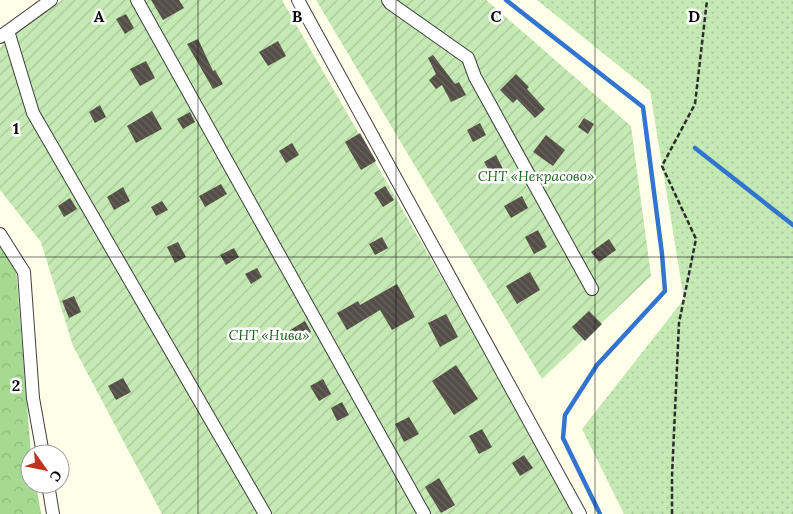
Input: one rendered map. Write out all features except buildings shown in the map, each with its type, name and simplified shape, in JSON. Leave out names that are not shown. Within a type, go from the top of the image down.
[{"type":"street","points":[[50,0],[4,34],[33,113],[265,514]]},
{"type":"street","points":[[136,0],[424,514]]},
{"type":"street","points":[[298,0],[580,514]]},
{"type":"street","points":[[388,0],[468,58],[475,77],[592,290]]},
{"type":"street","points":[[0,234],[24,272],[33,398],[41,444]]},
{"type":"street","points":[[50,494],[54,514]]},
{"type":"path","points":[[672,514],[679,323],[696,239],[662,166],[695,104],[707,0]]},
{"type":"green space","name":"СНТ «Нива»","points":[[62,0],[282,0],[532,435],[574,514],[162,514],[73,346],[41,242],[0,190],[0,48],[7,39]]},
{"type":"green space","name":"СНТ «Некрасово»","points":[[316,0],[486,0],[631,126],[651,276],[542,379]]},
{"type":"green space","points":[[537,0],[793,0],[793,514],[624,514],[582,429],[684,299],[650,91]]},
{"type":"green space","points":[[0,244],[16,269],[30,444],[20,444],[20,494],[38,494],[41,514],[0,514]]},
{"type":"waterway","points":[[506,0],[643,107],[665,291],[597,365],[565,415],[563,438],[600,514]]},
{"type":"waterway","points":[[695,148],[793,225]]}]
